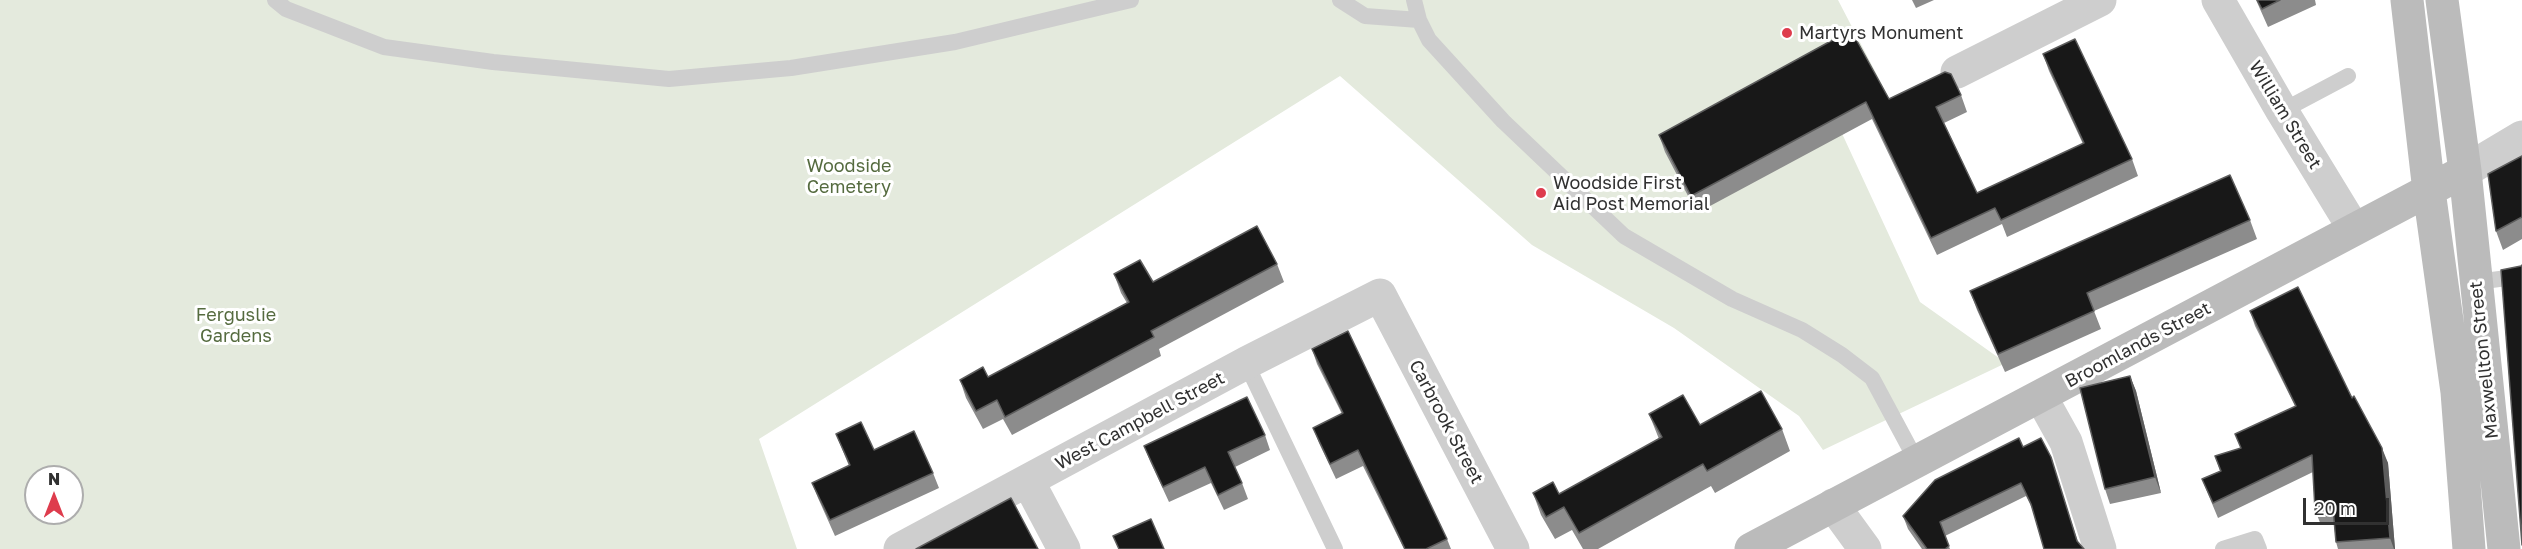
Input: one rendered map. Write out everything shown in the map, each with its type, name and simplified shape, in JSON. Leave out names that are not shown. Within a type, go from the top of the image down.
[{"type":"main road","name":"Maxwellton Street","points":[[2407,0],[2429,191],[2457,392],[2469,549]]},
{"type":"main road","name":"Maxwellton Street","points":[[2442,0],[2465,171],[2504,549]]},
{"type":"main road","name":"Broomlands Street","points":[[1751,549],[2465,171]]},
{"type":"street","points":[[1957,72],[2100,0]]},
{"type":"street","name":"William Street","points":[[2218,0],[2354,229]]},
{"type":"street","name":"Broomlands Street","points":[[2465,171],[2522,137]]},
{"type":"street","name":"West Campbell Street","points":[[900,549],[1246,363],[1380,295]]},
{"type":"street","name":"Carbrook Street","points":[[1380,295],[1513,549]]},
{"type":"street","points":[[2041,397],[2066,442],[2100,549]]},
{"type":"street","points":[[1028,481],[1064,549]]},
{"type":"street","points":[[1833,505],[1865,549]]},
{"type":"lane","points":[[275,0],[286,9],[384,47],[493,62],[669,79],[791,68],[955,42],[1131,0]]},
{"type":"lane","points":[[1340,0],[1365,16],[1419,20]]},
{"type":"lane","points":[[1414,0],[1419,20],[1429,40],[1503,121],[1624,236],[1732,299],[1802,330],[1842,355],[1872,378],[1916,460]]},
{"type":"lane","points":[[2282,111],[2348,76]]},
{"type":"lane","points":[[2477,282],[2522,276]]},
{"type":"lane","points":[[1246,363],[1335,549]]},
{"type":"lane","points":[[2223,549],[2255,539],[2259,549]]},
{"type":"green space","points":[[0,0],[1838,0],[1889,98],[1839,127],[1920,302],[2006,363],[1823,450],[1799,416],[1674,328],[1532,245],[1340,76],[759,439],[797,549],[0,549]]},
{"type":"building","points":[[2257,0],[2280,0],[2262,9]]},
{"type":"building","points":[[1851,30],[1889,99],[1945,72],[1951,74],[1961,95],[1936,107],[1977,193],[2084,143],[2043,54],[2075,39],[2132,159],[2001,220],[1995,208],[1931,238],[1866,102],[1691,196],[1659,135]]},
{"type":"building","points":[[2522,156],[2522,217],[2496,231],[2488,174]]},
{"type":"building","points":[[2230,175],[2250,220],[2087,293],[2094,311],[1998,354],[1970,291]]},
{"type":"building","points":[[1257,226],[1277,264],[1151,331],[1154,337],[1005,417],[997,400],[976,411],[960,380],[983,367],[988,377],[1129,302],[1114,274],[1140,260],[1153,282]]},
{"type":"building","points":[[2522,265],[2522,545],[2501,270]]},
{"type":"building","points":[[2298,287],[2352,398],[2354,396],[2382,448],[2390,538],[2336,542],[2333,508],[2315,510],[2312,455],[2213,503],[2202,479],[2221,471],[2215,456],[2241,448],[2235,434],[2296,406],[2250,311]]},
{"type":"building","points":[[1348,331],[1447,539],[1426,549],[1405,549],[1358,450],[1330,464],[1313,428],[1343,413],[1312,349]]},
{"type":"building","points":[[2130,376],[2155,477],[2105,489],[2080,388]]},
{"type":"building","points":[[1761,391],[1782,429],[1707,471],[1703,464],[1579,533],[1564,507],[1546,517],[1533,493],[1553,482],[1559,494],[1662,437],[1649,414],[1683,395],[1700,425]]},
{"type":"building","points":[[1247,397],[1265,435],[1228,452],[1242,483],[1218,495],[1205,467],[1163,487],[1144,446]]},
{"type":"building","points":[[861,422],[874,450],[914,431],[933,473],[830,520],[812,483],[850,465],[836,434]]},
{"type":"building","points":[[2019,438],[2023,447],[2041,438],[2051,457],[2077,541],[2084,549],[2044,549],[2031,504],[2021,483],[1940,522],[1949,546],[1945,549],[1927,549],[1903,516],[1935,480]]},
{"type":"building","points":[[1011,498],[1038,549],[916,549]]},
{"type":"building","points":[[1151,519],[1164,549],[1119,549],[1113,536]]},
{"type":"place","name":"Martyrs Monument","points":[[1787,33]]},
{"type":"place","name":"Woodside First Aid Post Memorial","points":[[1541,193]]},
{"type":"park label","name":"Woodside Cemetery","points":[[849,176]]},
{"type":"park label","name":"Ferguslie Gardens","points":[[236,325]]}]
